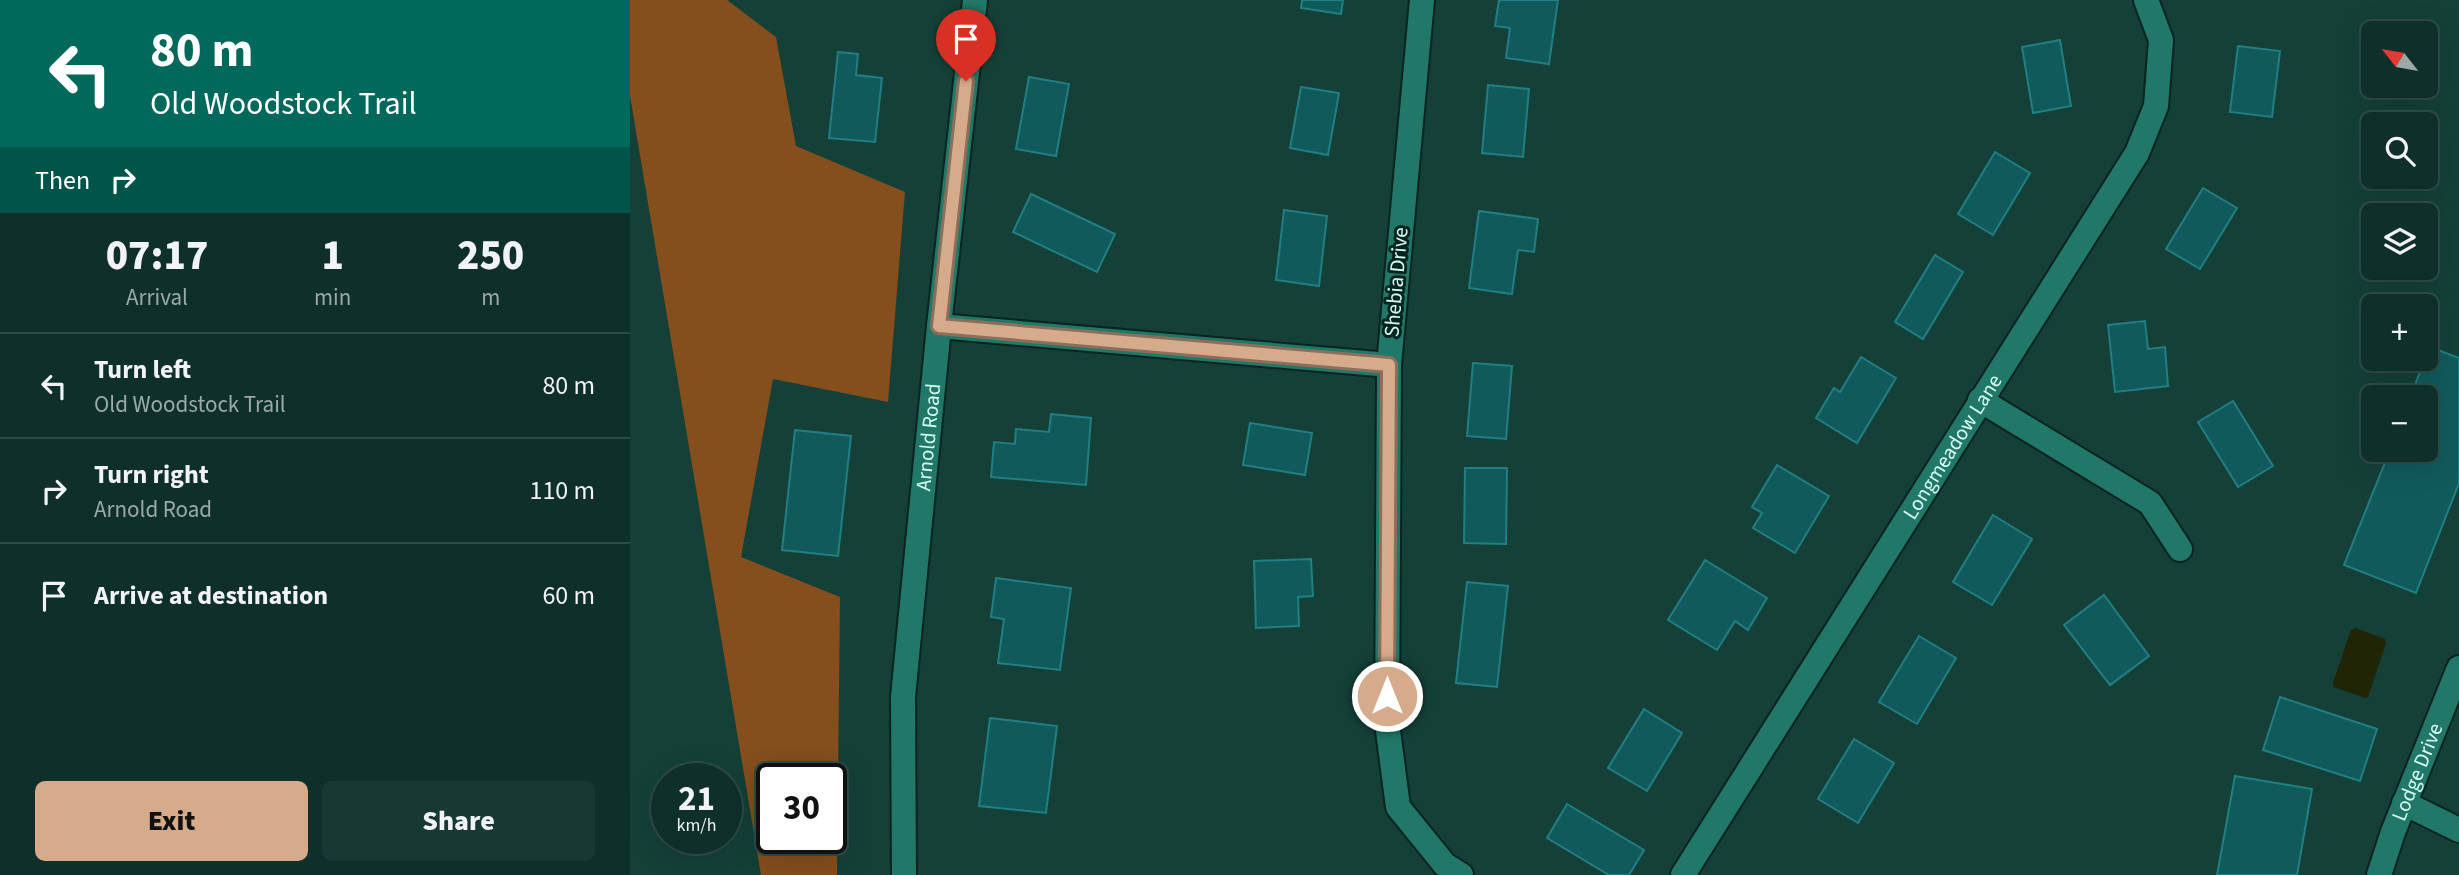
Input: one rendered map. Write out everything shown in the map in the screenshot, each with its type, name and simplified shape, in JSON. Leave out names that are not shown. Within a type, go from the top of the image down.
[{"type":"street","name":"Arnold Road","points":[[904,875],[903,697],[939,326],[975,0]]},
{"type":"street","name":"Shebia Drive","points":[[1422,0],[1389,365],[1387,723],[1398,807],[1445,865],[1461,875]]},
{"type":"street","name":"Longmeadow Lane","points":[[1683,875],[2137,153],[2156,106],[2161,40],[2146,0]]},
{"type":"street","points":[[939,326],[1389,365]]},
{"type":"street","points":[[1980,400],[2150,503],[2180,549]]},
{"type":"street","name":"Lodge Drive","points":[[2379,875],[2404,803],[2459,668]]},
{"type":"street","points":[[2404,803],[2459,830]]},
{"type":"shaded area","points":[[630,0],[727,0],[776,37],[796,146],[905,192],[888,402],[773,379],[741,557],[840,597],[838,763],[756,763],[756,845],[630,96]]},
{"type":"shaded area","points":[[2355,628],[2385,639],[2386,643],[2368,697],[2365,698],[2334,687],[2333,683],[2351,630]]},
{"type":"shaded area","points":[[757,854],[837,854],[837,875],[761,875]]},
{"type":"building","points":[[1302,0],[1343,0],[1341,14],[1301,8]]},
{"type":"building","points":[[1499,0],[1558,0],[1549,64],[1506,58],[1510,28],[1495,26]]},
{"type":"building","points":[[2060,40],[2071,106],[2033,113],[2022,47]]},
{"type":"building","points":[[2238,46],[2280,51],[2272,117],[2230,112]]},
{"type":"building","points":[[838,52],[858,54],[856,75],[882,78],[875,142],[829,138]]},
{"type":"building","points":[[1029,77],[1069,84],[1056,156],[1016,149]]},
{"type":"building","points":[[1488,85],[1529,89],[1523,157],[1482,153]]},
{"type":"building","points":[[1301,87],[1339,93],[1328,155],[1290,148]]},
{"type":"building","points":[[1995,152],[2030,173],[1993,235],[1958,214]]},
{"type":"building","points":[[2203,188],[2237,208],[2200,269],[2166,249]]},
{"type":"building","points":[[1031,194],[1115,234],[1097,272],[1013,232]]},
{"type":"building","points":[[1284,210],[1327,216],[1319,286],[1276,280]]},
{"type":"building","points":[[1479,211],[1538,219],[1534,252],[1518,250],[1512,294],[1469,288]]},
{"type":"building","points":[[1935,255],[1963,272],[1923,339],[1895,322]]},
{"type":"building","points":[[2145,321],[2148,349],[2165,347],[2168,386],[2115,392],[2108,325]]},
{"type":"building","points":[[2438,350],[2459,358],[2459,483],[2416,593],[2344,565],[2385,462],[2438,462],[2438,385],[2415,385],[2420,371],[2438,371]]},
{"type":"building","points":[[1861,357],[1896,378],[1857,443],[1816,418],[1834,388],[1840,392]]},
{"type":"building","points":[[1473,363],[1512,366],[1506,439],[1467,436]]},
{"type":"building","points":[[2233,401],[2273,466],[2238,487],[2198,422]]},
{"type":"building","points":[[1051,414],[1091,418],[1086,485],[991,477],[994,442],[1015,444],[1016,429],[1049,432]]},
{"type":"building","points":[[1250,423],[1312,433],[1305,475],[1243,465]]},
{"type":"building","points":[[795,430],[851,436],[838,556],[782,550]]},
{"type":"building","points":[[1777,465],[1829,496],[1795,553],[1753,528],[1762,513],[1752,507]]},
{"type":"building","points":[[1465,468],[1507,468],[1506,544],[1464,543]]},
{"type":"building","points":[[1993,515],[2032,539],[1992,605],[1953,582]]},
{"type":"building","points":[[1311,559],[1313,596],[1298,597],[1299,626],[1256,628],[1254,561]]},
{"type":"building","points":[[1705,560],[1767,598],[1748,630],[1735,621],[1717,650],[1668,620]]},
{"type":"building","points":[[996,578],[1071,588],[1060,670],[998,663],[1004,619],[991,617]]},
{"type":"building","points":[[1467,582],[1508,586],[1497,687],[1456,683]]},
{"type":"building","points":[[2104,595],[2149,656],[2110,685],[2064,625]]},
{"type":"building","points":[[1919,636],[1956,658],[1917,724],[1879,702]]},
{"type":"building","points":[[2280,697],[2377,729],[2360,781],[2263,750]]},
{"type":"building","points":[[1644,709],[1682,733],[1647,791],[1608,768]]},
{"type":"building","points":[[990,718],[1057,726],[1046,813],[979,806]]},
{"type":"building","points":[[1854,739],[1894,763],[1858,823],[1818,799]]},
{"type":"building","points":[[2235,776],[2312,789],[2297,875],[2217,875]]},
{"type":"building","points":[[1567,804],[1644,850],[1629,875],[1609,875],[1547,838]]},
{"type":"route","points":[[966,81],[939,326],[1389,365],[1387,696]]}]
